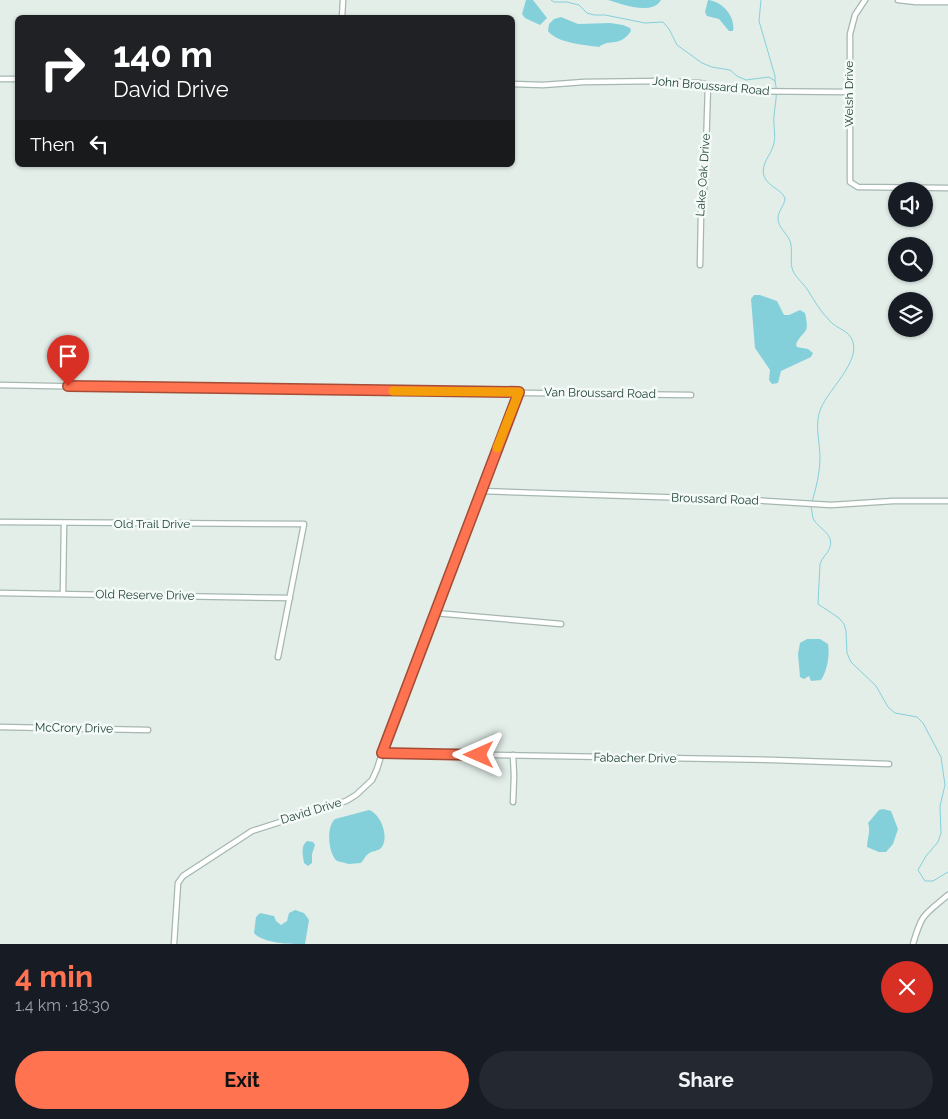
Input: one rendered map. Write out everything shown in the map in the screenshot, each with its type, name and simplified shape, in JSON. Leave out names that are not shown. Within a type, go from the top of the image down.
[{"type":"street","points":[[342,15],[343,0]]},
{"type":"street","name":"Welsh Drive","points":[[865,0],[855,15],[850,34],[850,179],[852,184],[858,187],[948,188]]},
{"type":"street","points":[[898,0],[948,2]]},
{"type":"street","points":[[0,79],[15,79]]},
{"type":"street","name":"John Broussard Road","points":[[515,84],[661,81],[689,82],[731,90],[850,92]]},
{"type":"street","name":"Lake Oak Drive","points":[[700,265],[700,214],[705,180],[708,86]]},
{"type":"street","name":"Van Broussard Road","points":[[0,385],[691,395]]},
{"type":"street","name":"David Drive","points":[[174,944],[177,892],[178,883],[181,878],[252,831],[346,801],[356,795],[372,780],[378,769],[382,753],[519,392]]},
{"type":"street","name":"Broussard Road","points":[[481,490],[750,500],[805,504],[948,501]]},
{"type":"street","name":"Old Trail Drive","points":[[0,522],[304,524],[290,598]]},
{"type":"street","points":[[63,593],[64,523]]},
{"type":"street","name":"Old Reserve Drive","points":[[0,593],[290,598]]},
{"type":"street","points":[[278,657],[290,598]]},
{"type":"street","points":[[435,613],[561,624]]},
{"type":"street","name":"McCrory Drive","points":[[0,727],[148,730]]},
{"type":"street","name":"Fabacher Drive","points":[[382,753],[889,764]]},
{"type":"street","points":[[512,802],[513,755]]},
{"type":"street","points":[[913,944],[918,926],[924,915],[948,895]]},
{"type":"water","points":[[526,0],[533,0],[547,18],[540,25],[525,18],[522,14]]},
{"type":"water","points":[[608,0],[661,0],[657,5],[651,7],[636,8]]},
{"type":"water","points":[[708,0],[718,3],[727,11],[732,20],[733,31],[729,31],[719,19],[707,16],[705,12]]},
{"type":"water","points":[[561,17],[578,24],[610,23],[623,25],[630,28],[631,31],[619,41],[603,44],[599,47],[571,43],[552,35],[548,31],[549,24],[554,19]]},
{"type":"water","points":[[754,295],[760,295],[777,301],[784,315],[800,310],[805,313],[806,329],[796,344],[797,347],[808,349],[813,353],[811,357],[781,371],[778,383],[772,384],[769,380],[770,370],[755,348],[751,299]]},
{"type":"water","points":[[807,639],[820,639],[828,644],[828,663],[821,680],[811,681],[809,676],[804,679],[800,677],[798,654],[800,643]]},
{"type":"water","points":[[369,810],[377,816],[383,826],[385,837],[382,847],[368,854],[361,863],[349,864],[337,861],[329,840],[332,823],[335,819]]},
{"type":"water","points":[[879,810],[891,811],[898,829],[893,844],[886,852],[879,852],[867,847],[868,823]]},
{"type":"water","points":[[307,841],[313,842],[315,845],[312,863],[308,866],[304,863],[302,851]]},
{"type":"water","points":[[295,910],[304,913],[309,920],[305,944],[271,941],[258,937],[254,933],[256,917],[260,913],[274,916],[281,925],[287,921],[289,913]]},
{"type":"waterway","points":[[551,0],[579,5],[587,13],[594,15],[605,15],[645,23],[663,22],[677,45],[702,63],[730,70],[746,80],[769,77],[775,81],[775,140],[765,163],[764,176],[768,183],[785,198],[778,215],[778,222],[790,241],[791,265],[794,274],[826,317],[849,334],[854,350],[848,367],[825,401],[819,414],[820,463],[812,502]]},
{"type":"waterway","points":[[761,0],[759,21],[775,81]]},
{"type":"waterway","points":[[811,506],[815,522],[828,535],[831,542],[820,564],[818,604],[839,618],[844,624],[847,653],[851,662],[876,686],[888,707],[895,713],[917,717],[923,723],[941,757],[945,785],[940,806],[941,833],[938,842],[926,856],[918,870],[925,881],[933,881],[948,872]]},
{"type":"slow traffic","points":[[393,391],[519,392],[497,448]]},
{"type":"route","points":[[68,386],[519,392],[382,753],[479,755]]}]
